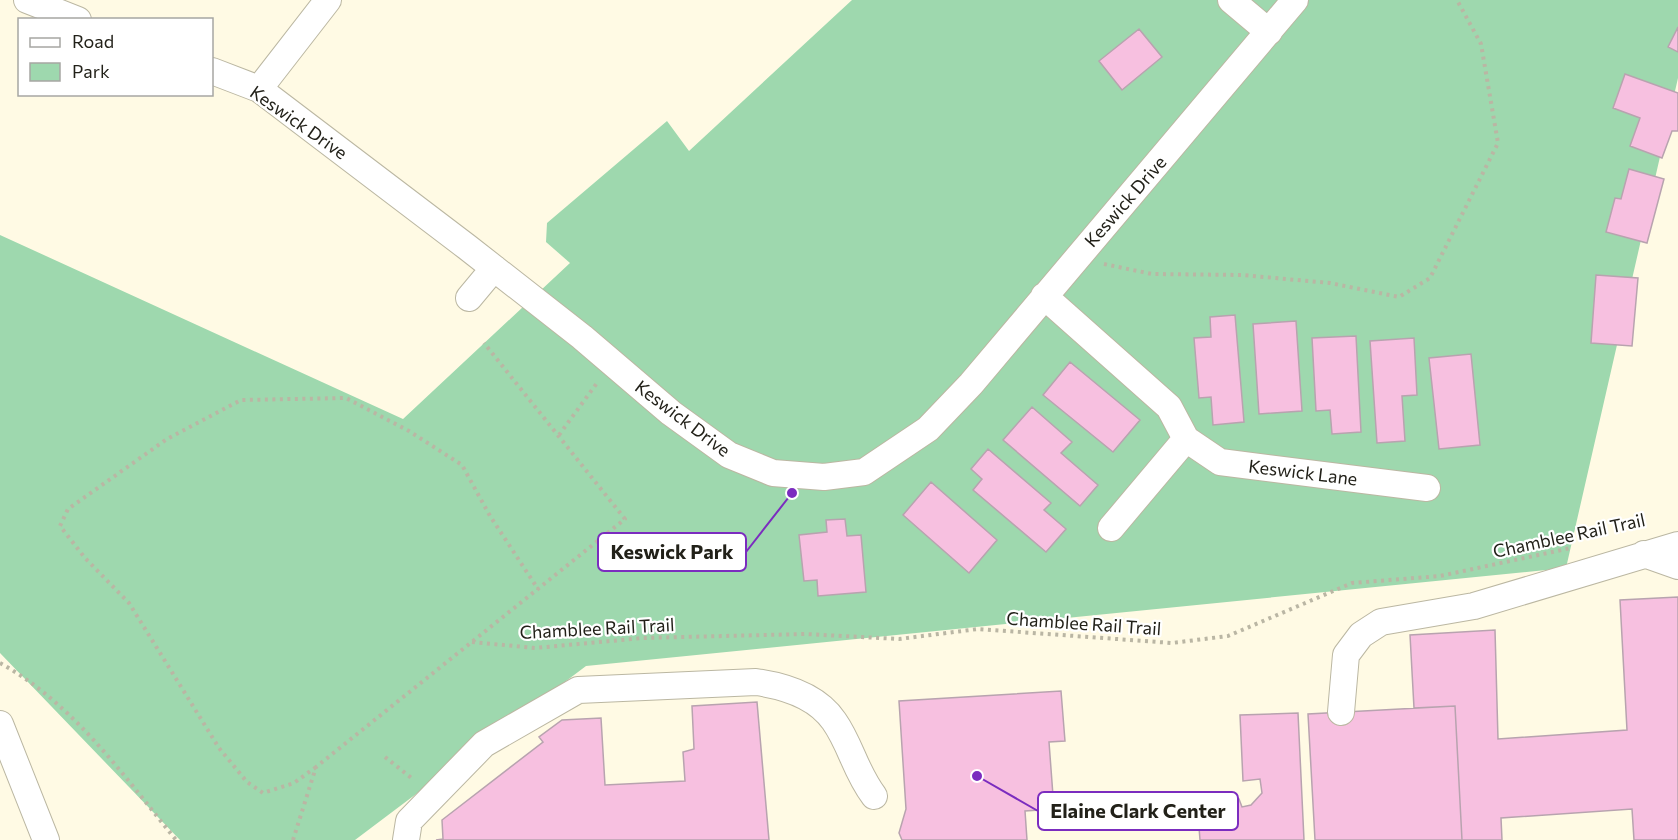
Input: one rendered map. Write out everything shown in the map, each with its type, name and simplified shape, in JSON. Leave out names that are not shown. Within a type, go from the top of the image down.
[{"type":"street","points":[[27,0],[73,18]]},
{"type":"street","points":[[259,89],[328,0]]},
{"type":"street","points":[[1231,0],[1269,32]]},
{"type":"street","name":"Keswick Drive","points":[[213,71],[259,89],[494,268],[582,337],[670,413],[729,455],[773,473],[824,477],[864,472],[928,429],[971,384],[1295,0]]},
{"type":"street","points":[[469,298],[494,268]]},
{"type":"street","name":"Keswick Lane","points":[[1044,296],[1169,407],[1186,440],[1220,462],[1428,488]]},
{"type":"street","points":[[1111,528],[1186,440]]},
{"type":"street","points":[[1341,712],[1346,655],[1361,635],[1381,622],[1474,606],[1678,544]]},
{"type":"street","points":[[1644,554],[1678,566]]},
{"type":"street","points":[[406,840],[409,821],[484,744],[578,690],[756,682],[785,686],[810,700],[833,719],[860,776],[874,796]]},
{"type":"street","points":[[0,724],[46,840]]},
{"type":"path","points":[[1097,262],[1152,274],[1242,275],[1330,283],[1399,297],[1430,278],[1498,143],[1481,44],[1457,0]]},
{"type":"path","name":"Chamblee Rail Trail","points":[[484,343],[625,519],[538,589],[472,642],[316,767],[294,783],[263,792],[247,782],[219,748],[129,603],[85,558],[60,526],[68,509],[167,439],[241,400],[346,398],[409,431],[462,465],[490,516],[538,589]]},
{"type":"path","points":[[558,435],[598,381]]},
{"type":"path","name":"Chamblee Rail Trail","points":[[472,642],[535,648],[643,638],[782,635],[898,639],[978,629],[1172,643],[1228,636],[1352,583],[1440,576],[1580,546]]},
{"type":"path","points":[[0,663],[26,677],[99,745],[176,840]]},
{"type":"path","points":[[385,757],[419,784]]},
{"type":"path","points":[[293,840],[316,767]]},
{"type":"green space","points":[[852,0],[1678,0],[1678,78],[1566,568],[586,666],[355,840],[180,840],[0,653],[0,235],[403,419],[570,263],[546,242],[547,223],[667,121],[689,151]]},
{"type":"building","points":[[1678,27],[1678,52],[1668,47]]},
{"type":"building","points":[[1139,29],[1162,57],[1122,90],[1099,61]]},
{"type":"building","points":[[1625,74],[1678,93],[1678,131],[1672,131],[1662,158],[1630,146],[1640,118],[1613,108]]},
{"type":"building","points":[[1629,169],[1664,179],[1647,243],[1606,232],[1615,198],[1621,199]]},
{"type":"building","points":[[1596,275],[1638,278],[1632,346],[1591,343]]},
{"type":"building","points":[[1235,315],[1244,422],[1213,425],[1211,397],[1199,398],[1194,338],[1211,337],[1210,317]]},
{"type":"building","points":[[1296,321],[1302,411],[1259,414],[1253,324]]},
{"type":"building","points":[[1356,336],[1361,432],[1332,434],[1330,410],[1316,411],[1312,338]]},
{"type":"building","points":[[1414,338],[1417,395],[1402,396],[1405,441],[1377,443],[1370,341]]},
{"type":"building","points":[[1471,354],[1480,445],[1439,449],[1429,358]]},
{"type":"building","points":[[1070,362],[1140,420],[1113,452],[1043,395]]},
{"type":"building","points":[[1032,407],[1072,442],[1061,453],[1098,485],[1080,506],[1003,440]]},
{"type":"building","points":[[988,449],[1051,503],[1044,510],[1066,529],[1046,552],[973,490],[982,479],[971,469]]},
{"type":"building","points":[[931,482],[997,540],[969,573],[903,515]]},
{"type":"building","points":[[845,519],[847,536],[861,535],[866,592],[818,596],[817,580],[804,581],[799,535],[827,532],[826,520]]},
{"type":"building","points":[[1678,597],[1678,840],[1634,840],[1632,809],[1501,818],[1502,840],[1462,840],[1455,706],[1414,708],[1410,635],[1495,630],[1498,739],[1627,730],[1620,600]]},
{"type":"building","points":[[1061,691],[1065,741],[1049,742],[1054,809],[1025,811],[1027,840],[902,840],[899,833],[906,809],[899,701]]},
{"type":"building","points":[[757,702],[769,840],[436,840],[443,839],[442,820],[543,742],[539,737],[562,720],[601,718],[605,785],[685,781],[683,752],[694,749],[692,706]]},
{"type":"building","points":[[1455,706],[1462,840],[1315,840],[1308,714]]},
{"type":"building","points":[[1298,713],[1304,840],[1200,840],[1197,801],[1239,799],[1242,807],[1251,805],[1262,793],[1260,779],[1243,781],[1240,715]]},
{"type":"place","name":"Keswick Park","points":[[792,493]]},
{"type":"place","name":"Elaine Clark Center","points":[[977,776]]}]
